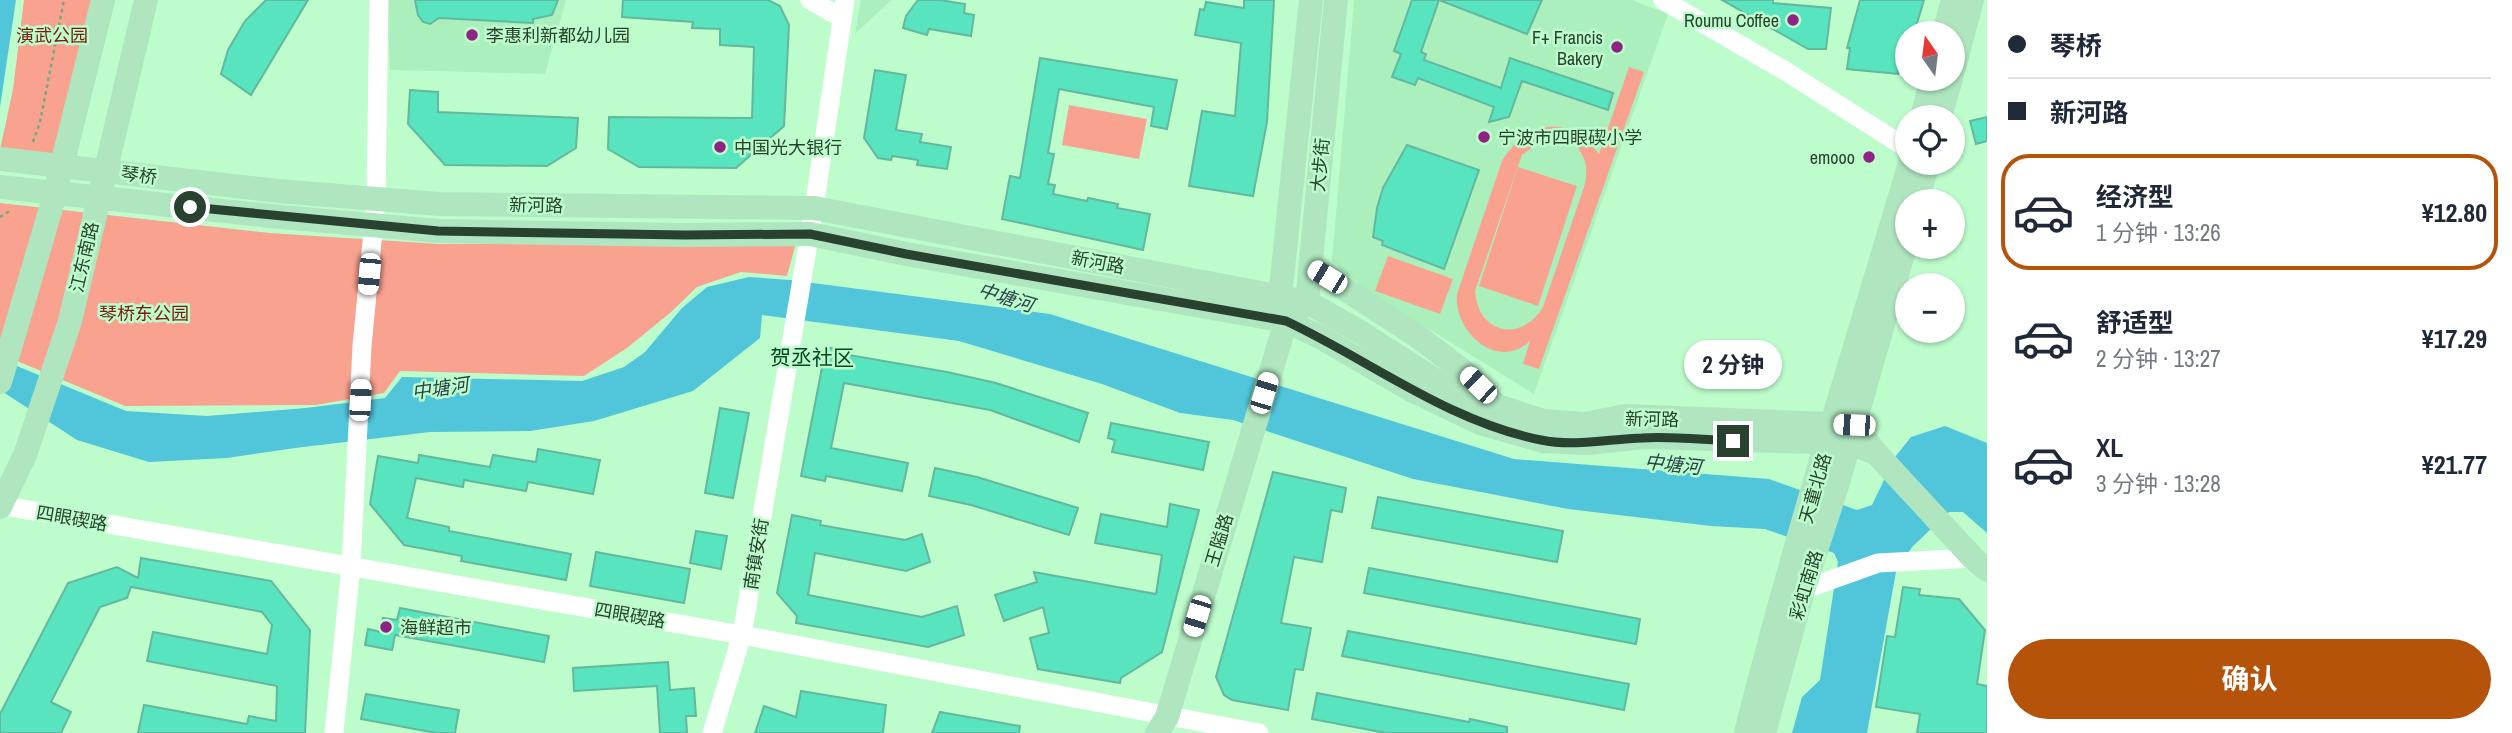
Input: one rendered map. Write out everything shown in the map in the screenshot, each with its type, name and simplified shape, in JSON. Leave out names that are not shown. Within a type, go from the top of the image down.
[{"type":"main road","points":[[0,382],[53,201],[103,0]]},
{"type":"main road","name":"江东南路","points":[[0,506],[24,455],[70,321],[146,0]]},
{"type":"main road","name":"大步街","points":[[1286,321],[1280,297],[1311,0]]},
{"type":"main road","name":"大步街","points":[[1307,302],[1336,0]]},
{"type":"main road","points":[[1947,21],[1953,0]]},
{"type":"main road","points":[[1965,26],[1972,0]]},
{"type":"main road","name":"琴桥","points":[[0,159],[278,191]]},
{"type":"main road","points":[[1907,175],[1841,434],[1876,453],[1980,564]]},
{"type":"main road","name":"新河路","points":[[278,191],[439,204],[814,208],[1307,302],[1360,332],[1434,380],[1466,396],[1543,421],[1585,424],[1625,416],[1841,434]]},
{"type":"main road","name":"琴桥","points":[[6,193],[270,216]]},
{"type":"main road","name":"新河路","points":[[270,216],[438,231],[810,234],[906,254],[1286,321],[1320,337],[1411,390],[1480,423],[1543,441],[1587,443],[1645,437],[1841,434]]},
{"type":"main road","name":"彩虹南路","points":[[1764,733],[1803,590],[1841,434],[1900,259]]},
{"type":"main road","points":[[1311,267],[1420,338],[1464,371],[1497,406]]},
{"type":"main road","points":[[1286,321],[1307,302]]},
{"type":"main road","name":"王隘路","points":[[1162,725],[1286,321]]},
{"type":"main road","name":"天童北路","points":[[1746,733],[1796,552],[1827,484]]},
{"type":"street","points":[[334,733],[351,566],[362,346],[376,200],[379,0]]},
{"type":"street","points":[[810,0],[844,9]]},
{"type":"street","points":[[1663,0],[1787,72],[1895,141]]},
{"type":"street","name":"南镇安街","points":[[712,733],[743,635],[810,234],[844,9]]},
{"type":"street","name":"四眼碶路","points":[[0,506],[743,635],[1162,725],[1259,733]]},
{"type":"street","points":[[1803,590],[1878,563],[1980,564]]},
{"type":"path","points":[[31,148],[40,122],[64,0]]},
{"type":"path","points":[[0,217],[8,212],[6,193]]},
{"type":"shaded area","name":"李惠利新都幼儿园","points":[[387,0],[566,0],[545,74],[390,70]]},
{"type":"shaded area","points":[[861,0],[891,0],[855,34]]},
{"type":"shaded area","name":"宁波市四眼碶小学","points":[[1354,0],[1632,0],[1668,14],[1534,394],[1367,291],[1332,261]]},
{"type":"green space","name":"演武公园","points":[[24,0],[93,0],[54,158],[0,150],[13,89]]},
{"type":"green space","points":[[1629,67],[1644,72],[1539,369],[1523,364],[1530,341],[1517,349],[1504,352],[1491,350],[1470,333],[1462,321],[1457,294],[1502,161],[1524,137],[1549,127],[1575,132],[1599,154]],"holes":[[[1553,139],[1575,144],[1585,163],[1585,184],[1543,307],[1524,326],[1502,329],[1484,317],[1475,291],[1522,155],[1542,141]]]},
{"type":"green space","points":[[1069,105],[1147,119],[1139,159],[1062,145]]},
{"type":"green space","points":[[1518,167],[1577,186],[1538,306],[1479,286]]},
{"type":"green space","name":"琴桥东公园","points":[[0,203],[270,233],[439,244],[796,243],[787,276],[741,272],[697,287],[627,348],[584,376],[400,371],[384,393],[316,405],[125,406],[0,354]]},
{"type":"green space","points":[[1388,256],[1453,279],[1440,314],[1375,291]]},
{"type":"water","points":[[0,0],[16,0],[0,107]]},
{"type":"water","name":"中塘河","points":[[749,277],[1050,314],[1514,459],[1769,479],[1857,510],[1872,505],[1895,457],[1911,437],[1945,426],[1987,443],[1987,533],[1963,512],[1949,512],[1912,547],[1896,572],[1867,733],[1792,733],[1802,697],[1820,680],[1838,562],[1834,553],[1765,529],[1711,526],[1568,509],[1413,479],[1233,420],[1180,413],[1102,384],[959,341],[762,315],[760,338],[693,391],[594,421],[530,431],[430,432],[227,458],[149,462],[77,440],[0,390],[0,359],[126,411],[207,416],[385,398],[402,377],[582,381],[624,367],[645,352],[682,308],[707,287]]},
{"type":"building","points":[[266,0],[308,0],[251,95],[221,74],[228,50],[245,21]]},
{"type":"building","points":[[415,0],[558,0],[552,15],[533,19],[533,23],[439,18],[430,24],[423,22],[418,15]]},
{"type":"building","points":[[623,0],[768,0],[780,6],[789,25],[784,126],[736,168],[639,167],[608,149],[609,117],[752,118],[754,47],[720,45],[720,29],[692,28],[693,22],[622,17]]},
{"type":"building","points":[[918,0],[965,4],[964,13],[974,15],[971,36],[929,29],[927,35],[903,28],[906,16]]},
{"type":"building","points":[[1244,0],[1274,0],[1267,122],[1253,196],[1189,186],[1202,111],[1235,116],[1241,43],[1195,35],[1200,9],[1204,10],[1206,2],[1244,8]]},
{"type":"building","points":[[1412,0],[1439,0],[1421,52],[1426,54],[1424,60],[1501,88],[1510,58],[1613,93],[1608,110],[1522,81],[1509,117],[1489,122],[1494,107],[1418,78],[1415,85],[1392,77],[1401,54],[1394,51]]},
{"type":"building","points":[[1439,0],[1542,0],[1527,34]]},
{"type":"building","points":[[1722,0],[1773,0],[1773,3],[1831,8],[1826,49],[1808,49]]},
{"type":"building","points":[[1860,0],[1924,0],[1918,21],[1895,21],[1895,74],[1847,69],[1850,48],[1847,48]]},
{"type":"building","points":[[1040,58],[1177,80],[1167,129],[1151,126],[1154,107],[1059,89],[1048,153],[1054,154],[1048,184],[1055,185],[1053,194],[1118,204],[1117,208],[1150,214],[1143,250],[1002,219],[1010,176],[1020,178]]},
{"type":"building","points":[[875,70],[906,75],[896,130],[922,134],[920,142],[951,147],[947,169],[917,165],[918,160],[892,156],[891,160],[878,158],[864,138]]},
{"type":"building","points":[[410,90],[438,92],[438,112],[578,118],[576,148],[547,166],[445,165],[408,124]]},
{"type":"building","points":[[1987,117],[1987,141],[1976,144],[1970,121]]},
{"type":"building","points":[[1407,145],[1479,170],[1444,269],[1382,245],[1383,241],[1373,237],[1383,188]]},
{"type":"building","points":[[826,347],[850,351],[849,355],[996,383],[1088,413],[1079,442],[990,410],[844,383],[831,448],[908,463],[902,491],[826,476],[825,481],[801,476]]},
{"type":"building","points":[[720,408],[749,413],[733,498],[705,493]]},
{"type":"building","points":[[1111,423],[1209,442],[1203,470],[1112,452],[1115,440],[1108,438]]},
{"type":"building","points":[[538,449],[600,460],[593,494],[528,482],[526,491],[464,480],[463,487],[416,478],[407,518],[449,527],[449,531],[571,554],[566,580],[461,561],[462,556],[404,545],[370,504],[378,456],[418,463],[419,455],[490,467],[493,455],[536,462]]},
{"type":"building","points":[[935,468],[977,477],[1078,508],[1069,535],[971,505],[929,496]]},
{"type":"building","points":[[1273,472],[1346,488],[1342,512],[1331,510],[1322,562],[1294,557],[1281,623],[1311,628],[1303,670],[1295,669],[1288,710],[1232,700],[1224,695],[1216,677]]},
{"type":"building","points":[[1378,497],[1563,531],[1557,562],[1372,528]]},
{"type":"building","points":[[1170,504],[1199,510],[1162,652],[1121,678],[1120,683],[1038,669],[1030,638],[1049,633],[1043,607],[1004,621],[995,595],[1037,582],[1034,572],[1156,594],[1162,555],[1095,543],[1101,514],[1167,527]]},
{"type":"building","points":[[792,515],[821,521],[820,525],[905,540],[922,534],[930,562],[906,571],[815,553],[808,595],[922,617],[957,606],[964,635],[928,647],[796,623],[797,616],[777,593]]},
{"type":"building","points":[[696,531],[727,536],[721,569],[690,563]]},
{"type":"building","points":[[596,552],[690,569],[684,603],[590,586]]},
{"type":"building","points":[[141,558],[271,581],[310,630],[305,733],[138,733],[144,705],[247,724],[249,716],[276,721],[277,686],[147,661],[153,632],[267,654],[272,625],[262,612],[131,587],[127,598],[100,607],[51,702],[71,712],[61,733],[0,733],[0,714],[68,583],[117,567],[138,578]]},
{"type":"building","points":[[1369,568],[1640,619],[1636,644],[1364,593]]},
{"type":"building","points":[[1903,587],[1920,589],[1919,595],[1959,599],[1985,630],[1977,684],[1987,686],[1987,733],[1917,733],[1920,714],[1876,707],[1887,636],[1895,637]]},
{"type":"building","points":[[400,608],[549,636],[544,662],[395,635],[392,650],[365,645],[368,629],[381,632],[383,618],[397,620]]},
{"type":"building","points":[[1348,631],[1629,684],[1624,710],[1342,656]]},
{"type":"building","points":[[668,662],[670,690],[694,688],[696,716],[686,716],[687,733],[660,733],[657,686],[574,691],[573,668]]},
{"type":"building","points":[[801,691],[886,705],[883,733],[755,733],[764,706],[796,717]]},
{"type":"building","points":[[1317,693],[1469,722],[1470,719],[1507,727],[1507,733],[1386,733],[1312,719]]},
{"type":"building","points":[[366,694],[459,710],[455,733],[436,733],[361,719]]},
{"type":"building","points":[[940,712],[1020,726],[1019,733],[932,733]]},
{"type":"place","name":"Roumu Coffee","points":[[1793,20]]},
{"type":"place","name":"李惠利新都幼儿园","points":[[472,35]]},
{"type":"place","name":"F+ Francis Bakery","points":[[1617,47]]},
{"type":"place","name":"宁波市四眼碶小学","points":[[1484,137]]},
{"type":"place","name":"中国光大银行","points":[[720,147]]},
{"type":"place","name":"emooo","points":[[1869,157]]},
{"type":"place","name":"海鲜超市","points":[[386,627]]},
{"type":"district","name":"贺丞社区","points":[[812,357]]},
{"type":"route","points":[[190,207],[438,231],[810,234],[906,254],[1286,321],[1320,337],[1411,390],[1480,423],[1543,441],[1587,443],[1645,437],[1733,441]]}]
